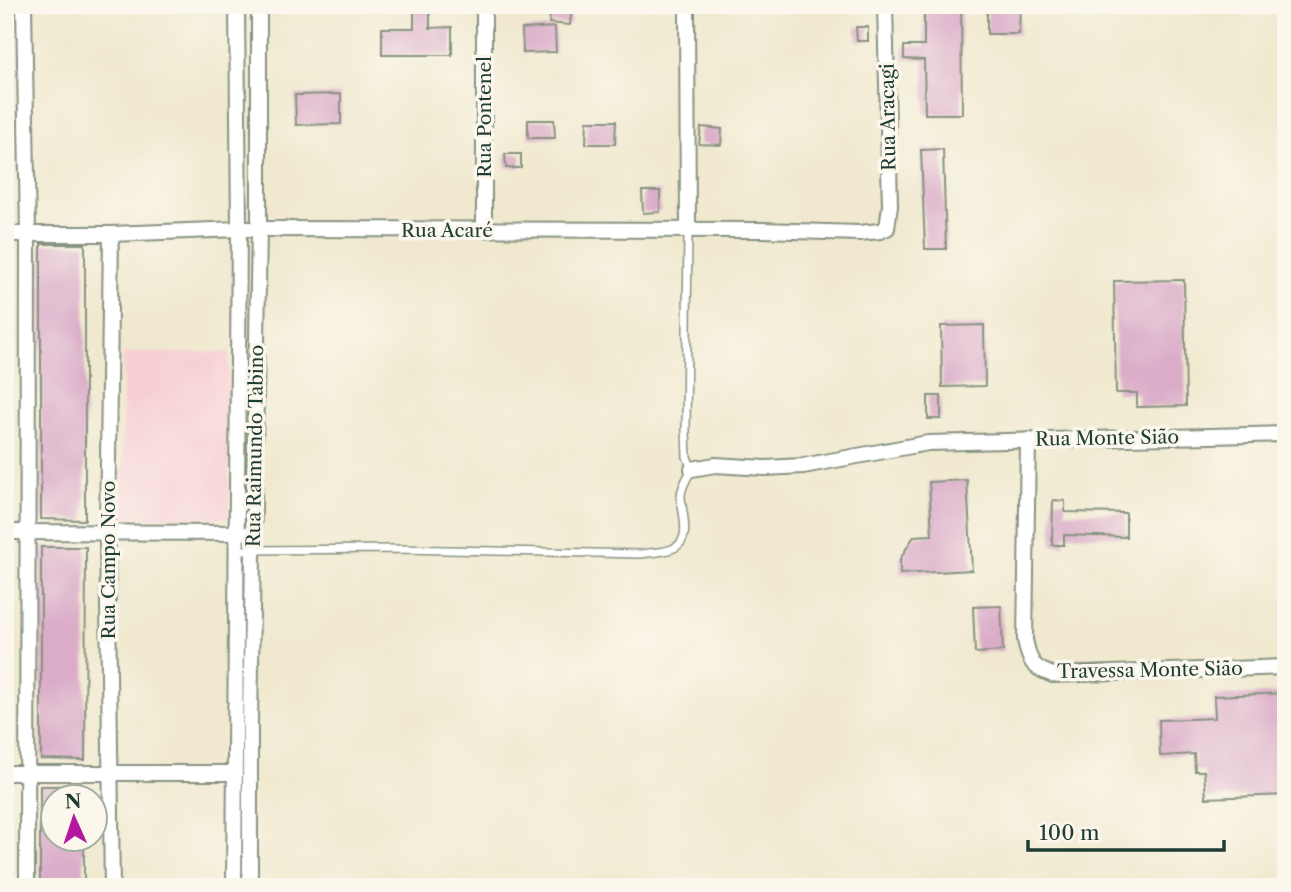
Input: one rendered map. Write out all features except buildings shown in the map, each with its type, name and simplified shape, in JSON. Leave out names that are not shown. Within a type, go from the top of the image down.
[{"type":"street","points":[[24,5],[28,234],[27,887]]},
{"type":"street","name":"Rua Raimundo Tabino","points":[[234,887],[239,229],[237,5]]},
{"type":"street","name":"Rua Raimundo Tabino","points":[[250,887],[259,230],[259,5]]},
{"type":"street","name":"Rua Pontenel","points":[[484,5],[484,229]]},
{"type":"street","points":[[687,5],[688,231]]},
{"type":"street","name":"Rua Aracagi","points":[[885,5],[890,206],[887,228]]},
{"type":"street","name":"Rua Acaré","points":[[5,234],[111,234],[239,229],[859,233],[887,228]]},
{"type":"street","name":"Rua Campo Novo","points":[[111,234],[107,534],[112,887]]},
{"type":"street","name":"Rua Monte Sião","points":[[692,469],[715,465],[765,468],[803,466],[928,443],[1286,434]]},
{"type":"street","name":"Travessa Monte Sião","points":[[1028,440],[1025,640],[1029,659],[1035,667],[1053,675],[1286,667]]},
{"type":"street","points":[[5,532],[253,533]]},
{"type":"street","points":[[5,773],[235,773]]},
{"type":"lane","points":[[235,550],[400,549],[640,554],[672,550],[681,543],[685,535],[681,495],[683,484],[692,469],[687,457],[686,431],[688,231]]},
{"type":"shaded area","points":[[229,352],[229,519],[122,518],[123,353]]}]
